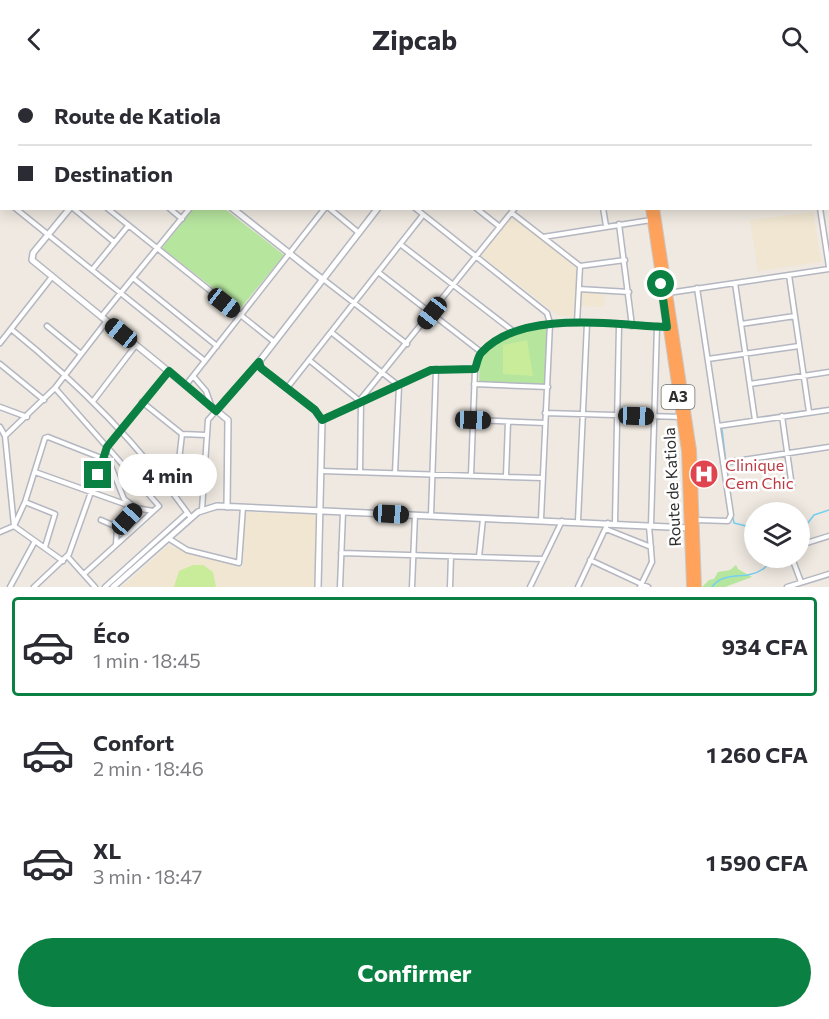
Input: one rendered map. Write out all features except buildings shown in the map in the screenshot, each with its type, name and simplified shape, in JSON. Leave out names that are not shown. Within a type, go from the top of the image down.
[{"type":"highway","name":"Route de Katiola","points":[[650,210],[682,417],[697,587]]},
{"type":"highway","name":"Route de Katiola","points":[[655,210],[692,450],[691,587]]},
{"type":"street","points":[[18,210],[205,362]]},
{"type":"street","points":[[69,210],[33,253],[32,260],[51,278],[169,371],[229,422],[227,507]]},
{"type":"street","points":[[74,210],[114,242]]},
{"type":"street","points":[[109,210],[273,341]]},
{"type":"street","points":[[171,210],[182,219]]},
{"type":"street","points":[[5,436],[44,400],[67,374],[121,293],[189,210]]},
{"type":"street","points":[[235,210],[322,279],[356,302],[407,344]]},
{"type":"street","points":[[186,386],[325,210]]},
{"type":"street","points":[[330,210],[359,233]]},
{"type":"street","points":[[202,510],[206,435],[208,420],[214,409],[259,362],[376,210]]},
{"type":"street","points":[[417,210],[545,309],[550,323],[541,519]]},
{"type":"street","points":[[479,210],[500,227]]},
{"type":"street","points":[[603,210],[606,226]]},
{"type":"street","points":[[668,293],[829,268],[820,210]]},
{"type":"street","points":[[360,472],[361,401],[514,211],[542,237],[580,266],[625,260]]},
{"type":"street","points":[[286,388],[423,215]]},
{"type":"street","points":[[542,237],[651,220]]},
{"type":"street","points":[[619,224],[632,326]]},
{"type":"street","points":[[92,270],[128,226]]},
{"type":"street","points":[[823,229],[829,228]]},
{"type":"street","points":[[400,244],[513,331]]},
{"type":"street","points":[[577,323],[580,266]]},
{"type":"street","points":[[378,272],[481,352]]},
{"type":"street","points":[[789,275],[809,412]]},
{"type":"street","points":[[0,343],[51,278]]},
{"type":"street","points":[[133,278],[217,346]]},
{"type":"street","points":[[735,283],[755,420]]},
{"type":"street","points":[[105,587],[189,515],[202,510],[227,507],[578,520],[609,525],[693,525],[730,519],[697,288]]},
{"type":"street","points":[[579,289],[629,292]]},
{"type":"street","points":[[741,324],[795,316]]},
{"type":"street","points":[[471,475],[475,369],[481,352],[513,331],[550,323],[667,327]]},
{"type":"street","points":[[578,520],[587,323]]},
{"type":"street","points":[[578,587],[609,525],[618,416],[619,325]]},
{"type":"street","points":[[641,586],[652,562],[650,525],[657,326]]},
{"type":"street","points":[[47,327],[81,354]]},
{"type":"street","points":[[11,329],[67,374],[94,400],[189,515]]},
{"type":"street","points":[[331,332],[399,386]]},
{"type":"street","points":[[94,400],[136,345]]},
{"type":"street","points":[[708,359],[799,346]]},
{"type":"street","points":[[309,360],[361,401]]},
{"type":"street","points":[[259,362],[261,368],[315,410],[322,420],[318,587]]},
{"type":"street","points":[[0,364],[44,400]]},
{"type":"street","points":[[322,420],[436,369],[475,369]]},
{"type":"street","points":[[431,515],[436,369]]},
{"type":"street","points":[[34,587],[68,557],[93,492],[107,447],[169,371]]},
{"type":"street","points":[[750,384],[829,372]]},
{"type":"street","points":[[193,376],[206,391],[214,409]]},
{"type":"street","points":[[474,384],[548,387]]},
{"type":"street","points":[[395,473],[399,386]]},
{"type":"street","points":[[55,388],[159,505],[84,574]]},
{"type":"street","points":[[142,402],[182,434],[206,435]]},
{"type":"street","points":[[0,406],[27,417]]},
{"type":"street","points":[[718,426],[829,410]]},
{"type":"street","points":[[545,413],[682,417]]},
{"type":"street","points":[[782,416],[792,486]]},
{"type":"street","points":[[473,420],[545,423]]},
{"type":"street","points":[[506,476],[508,422]]},
{"type":"street","points":[[0,427],[5,436],[14,526],[63,561]]},
{"type":"street","points":[[175,497],[182,434]]},
{"type":"street","points":[[0,532],[14,526],[25,502],[47,437],[109,461],[124,498],[136,508]]},
{"type":"street","points":[[723,462],[829,447]]},
{"type":"street","points":[[322,471],[542,478]]},
{"type":"street","points":[[35,472],[136,508],[153,511]]},
{"type":"street","points":[[25,502],[55,514],[45,547]]},
{"type":"street","points":[[168,538],[187,550],[239,563],[243,507]]},
{"type":"street","points":[[116,544],[117,527],[136,508]]},
{"type":"street","points":[[340,587],[344,511]]},
{"type":"street","points":[[113,587],[168,538],[189,515]]},
{"type":"street","points":[[412,587],[415,515]]},
{"type":"street","points":[[479,557],[483,518]]},
{"type":"street","points":[[101,520],[117,527]]},
{"type":"street","points":[[530,587],[562,520]]},
{"type":"street","points":[[609,525],[651,548]]},
{"type":"street","points":[[810,542],[829,536]]},
{"type":"street","points":[[10,587],[35,541]]},
{"type":"street","points":[[341,553],[543,559]]},
{"type":"street","points":[[450,587],[451,555]]},
{"type":"street","points":[[68,557],[93,586]]},
{"type":"street","points":[[590,560],[641,586],[648,587]]},
{"type":"street","points":[[795,568],[801,584]]},
{"type":"street","points":[[787,587],[829,574]]},
{"type":"shaded area","points":[[813,212],[821,262],[758,271],[750,220]]},
{"type":"shaded area","points":[[513,215],[577,269],[576,292],[605,294],[604,307],[575,306],[574,317],[557,315],[481,255]]},
{"type":"shaded area","points":[[245,512],[317,515],[314,587],[122,587],[168,546],[243,568]]},
{"type":"green space","points":[[192,210],[226,210],[284,255],[240,309],[162,248]]},
{"type":"green space","points":[[547,328],[546,385],[479,383],[480,350],[513,334]]},
{"type":"green space","points":[[527,340],[533,376],[503,374],[503,345]]},
{"type":"green space","points":[[193,565],[203,565],[213,572],[216,587],[174,587],[179,571]]},
{"type":"green space","points":[[736,565],[738,569],[752,577],[725,587],[702,587],[709,580],[714,579],[718,572],[730,570]]},
{"type":"waterway","points":[[722,429],[730,497]]},
{"type":"waterway","points":[[810,520],[814,515],[829,510]]},
{"type":"waterway","points":[[732,513],[734,523],[744,526]]},
{"type":"waterway","points":[[712,587],[723,579],[756,573],[764,568]]},
{"type":"place","name":"Clinique Cem Chic","points":[[704,474]]},
{"type":"route","points":[[98,475],[107,447],[169,371],[216,411],[259,362],[261,368],[315,410],[322,420],[431,370],[475,369],[481,352],[513,331],[523,328],[550,323],[667,327],[661,284]]}]
